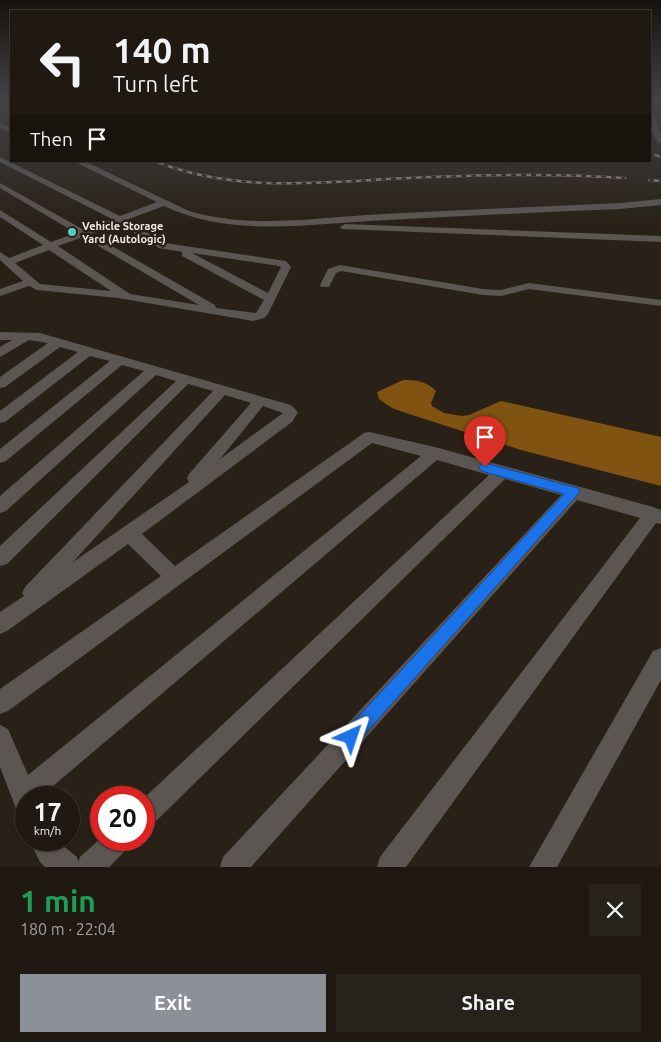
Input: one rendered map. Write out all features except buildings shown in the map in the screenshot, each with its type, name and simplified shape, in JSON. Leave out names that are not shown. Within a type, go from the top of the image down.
[{"type":"lane","points":[[652,141],[661,150]]},
{"type":"lane","points":[[0,159],[120,220],[159,245],[284,264],[286,267],[260,316],[218,312],[128,297],[42,287],[30,282],[4,258]]},
{"type":"lane","points":[[79,162],[163,203],[199,217],[247,222],[290,224],[366,218],[620,206],[661,202]]},
{"type":"lane","points":[[0,185],[218,312]]},
{"type":"lane","points":[[4,258],[51,246],[163,203]]},
{"type":"lane","points":[[0,213],[128,297]]},
{"type":"lane","points":[[290,224],[298,227],[322,226],[661,239]]},
{"type":"lane","points":[[176,248],[271,298]]},
{"type":"lane","points":[[325,285],[332,271],[340,268],[483,292],[501,292],[529,286],[661,303]]},
{"type":"lane","points":[[0,293],[30,282]]},
{"type":"lane","points":[[0,336],[27,335],[58,342],[286,408],[289,410],[290,415],[129,534],[5,620]]},
{"type":"lane","points":[[0,353],[27,335]]},
{"type":"lane","points":[[0,384],[58,342]]},
{"type":"lane","points":[[0,418],[88,351]]},
{"type":"lane","points":[[0,457],[120,360]]},
{"type":"lane","points":[[0,506],[154,370]]},
{"type":"lane","points":[[0,558],[186,379]]},
{"type":"lane","points":[[5,620],[222,390]]},
{"type":"lane","points":[[180,497],[260,401]]},
{"type":"lane","points":[[0,703],[368,437],[379,438],[657,516],[390,867]]},
{"type":"lane","points":[[39,786],[435,454]]},
{"type":"lane","points":[[155,804],[502,472]]},
{"type":"lane","points":[[233,867],[574,492]]},
{"type":"lane","points":[[129,534],[174,577]]},
{"type":"lane","points":[[542,867],[661,659]]},
{"type":"lane","points":[[0,737],[20,786]]},
{"type":"lane","points":[[48,851],[67,867]]},
{"type":"lane","points":[[90,867],[107,851]]},
{"type":"shaded area","points":[[403,380],[412,380],[429,385],[436,391],[431,403],[432,406],[444,413],[462,416],[469,415],[501,401],[661,437],[661,486],[521,450],[403,412],[392,408],[379,399],[377,392]]},
{"type":"railway","points":[[651,153],[661,157]]},
{"type":"railway","points":[[157,162],[185,171],[248,182],[312,183],[490,175],[571,175],[625,178]]},
{"type":"railway","points":[[649,180],[661,181]]},
{"type":"place","name":"Vehicle Storage Yard (Autologic)","points":[[72,232]]},
{"type":"route","points":[[351,737],[574,492],[485,467]]}]
